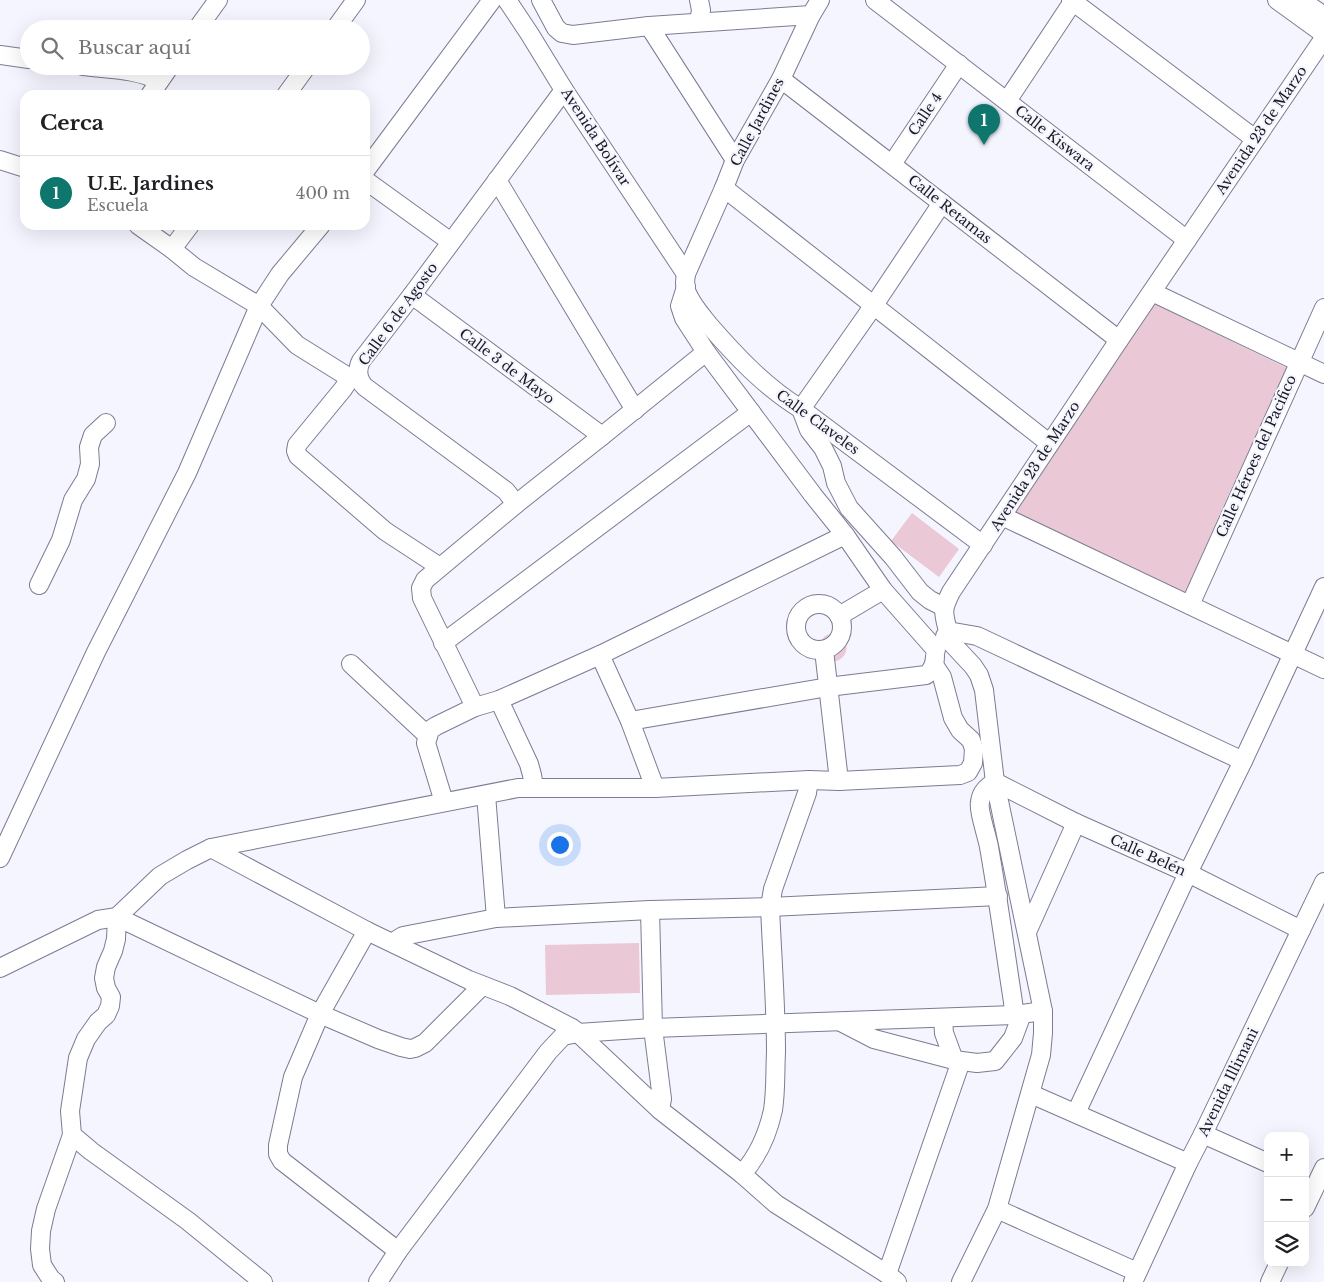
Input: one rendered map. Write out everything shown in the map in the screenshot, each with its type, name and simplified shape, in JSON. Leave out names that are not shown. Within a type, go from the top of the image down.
[{"type":"street","points":[[204,20],[218,0]]},
{"type":"street","points":[[342,20],[356,0]]},
{"type":"street","points":[[370,164],[492,0]]},
{"type":"street","name":"Avenida Bolívar","points":[[507,0],[686,280]]},
{"type":"street","points":[[541,0],[556,28],[562,33],[573,35],[699,22],[816,7]]},
{"type":"street","points":[[698,0],[701,10],[699,22]]},
{"type":"street","name":"Calle Kiswara","points":[[875,0],[1187,240]]},
{"type":"street","points":[[1277,0],[1324,34]]},
{"type":"street","points":[[1301,0],[1324,16]]},
{"type":"street","points":[[1007,101],[1073,1],[1255,139]]},
{"type":"street","name":"Calle Jardines","points":[[816,7],[781,79],[735,160],[686,280],[680,306],[684,318],[706,352],[845,535],[883,590],[941,646]]},
{"type":"street","points":[[649,26],[735,160]]},
{"type":"street","name":"Avenida 23 de Marzo","points":[[944,607],[951,592],[1050,443],[1324,38]]},
{"type":"street","points":[[0,55],[20,58]]},
{"type":"street","name":"Calle 4","points":[[892,164],[959,64]]},
{"type":"street","points":[[145,75],[152,77],[155,88]]},
{"type":"street","points":[[155,88],[164,75]]},
{"type":"street","points":[[290,90],[300,75]]},
{"type":"street","name":"Calle Retamas","points":[[781,79],[1119,340]]},
{"type":"street","name":"Calle 6 de Agosto","points":[[516,504],[506,491],[365,387],[353,376],[358,370],[361,361],[564,90]]},
{"type":"street","points":[[0,160],[20,166]]},
{"type":"street","points":[[497,180],[635,410]]},
{"type":"street","points":[[370,184],[451,242]]},
{"type":"street","points":[[724,188],[1050,443]]},
{"type":"street","points":[[0,968],[98,920],[116,917],[160,876],[211,848],[518,788],[655,788],[960,775],[968,772],[973,763],[974,749],[971,740],[960,730],[953,718],[942,677],[941,646],[944,607],[920,592],[849,508],[836,483],[832,466],[823,448],[809,430],[801,409],[942,203]]},
{"type":"street","points":[[145,230],[194,267],[259,306],[297,345],[342,374],[353,376]]},
{"type":"street","points":[[172,249],[186,230]]},
{"type":"street","points":[[0,858],[96,652],[187,473],[259,306],[280,274],[317,230]]},
{"type":"street","name":"Calle Claveles","points":[[686,280],[687,293],[695,308],[733,353],[782,398],[801,409],[983,545]]},
{"type":"street","points":[[1152,292],[1324,374]]},
{"type":"street","name":"Calle 3 de Mayo","points":[[412,295],[602,436]]},
{"type":"street","name":"Calle Héroes del Pacifico","points":[[1190,605],[1324,308]]},
{"type":"street","points":[[474,708],[420,593],[422,584],[516,504],[706,352]]},
{"type":"street","points":[[353,376],[297,446],[298,456],[385,531],[440,567]]},
{"type":"street","points":[[443,643],[750,412]]},
{"type":"street","points":[[39,585],[61,540],[73,500],[86,479],[90,464],[89,448],[93,435],[106,422]]},
{"type":"street","points":[[813,495],[836,483]]},
{"type":"street","points":[[1002,516],[1324,669]]},
{"type":"street","points":[[444,802],[426,743],[430,730],[436,726],[600,655],[845,535]]},
{"type":"street","points":[[1076,1114],[1324,588]]},
{"type":"street","points":[[839,616],[883,590]]},
{"type":"street","points":[[819,604],[834,610],[839,616],[842,630],[840,636],[831,647],[824,650],[810,648],[803,644],[799,638],[796,630],[797,623],[805,609],[819,604]]},
{"type":"street","points":[[941,646],[977,636],[1243,761]]},
{"type":"street","points":[[630,721],[828,687],[926,675],[932,670],[941,646]]},
{"type":"street","points":[[941,646],[973,666],[984,690],[995,782],[1027,932],[1042,1011],[1043,1033],[1041,1055],[1031,1094],[997,1209],[961,1282]]},
{"type":"street","points":[[824,650],[839,781]]},
{"type":"street","points":[[600,655],[630,721],[655,788]]},
{"type":"street","points":[[351,664],[428,736]]},
{"type":"street","points":[[499,700],[528,764],[534,788]]},
{"type":"street","points":[[742,1174],[758,1152],[773,1110],[776,1024],[770,907],[773,889],[807,793],[809,780]]},
{"type":"street","points":[[841,1022],[874,1039],[977,1064],[995,1062],[1014,1038],[1018,1014],[1013,1002],[998,896],[988,840],[979,804],[982,793],[995,782]]},
{"type":"street","name":"Calle Belén","points":[[995,782],[1076,822],[1188,873],[1301,930]]},
{"type":"street","points":[[486,795],[496,918]]},
{"type":"street","points":[[1027,932],[1076,822]]},
{"type":"street","points":[[211,848],[367,931],[482,986],[510,996],[572,1028],[660,1110],[742,1174],[776,1204],[892,1278],[958,1060],[944,1033],[943,1018]]},
{"type":"street","name":"Avenida Illimani","points":[[1135,1277],[1324,882]]},
{"type":"street","points":[[394,944],[403,936],[496,918],[998,896]]},
{"type":"street","points":[[650,910],[653,1028],[662,1099],[660,1110]]},
{"type":"street","points":[[116,917],[320,1014],[378,1039],[410,1049],[425,1042],[482,986]]},
{"type":"street","points":[[55,1282],[42,1265],[40,1249],[41,1231],[46,1209],[72,1135],[70,1111],[78,1058],[86,1039],[98,1022],[106,1015],[110,1006],[111,997],[106,988],[104,978],[116,939],[116,917]]},
{"type":"street","points":[[367,931],[320,1014],[293,1077],[280,1129],[278,1154],[282,1161],[398,1251]]},
{"type":"street","points":[[378,1282],[398,1251],[548,1052],[563,1036],[578,1033],[653,1028],[943,1018],[1042,1011]]},
{"type":"street","points":[[1031,1094],[1188,1163]]},
{"type":"street","points":[[1203,1134],[1264,1161]]},
{"type":"street","points":[[72,1135],[188,1221],[263,1282]]},
{"type":"street","points":[[1309,1199],[1324,1168]]},
{"type":"street","points":[[997,1209],[1135,1277]]},
{"type":"street","points":[[1270,1282],[1277,1267]]},
{"type":"shaded area","points":[[1153,303],[1289,369],[1230,491],[1184,596],[1015,513]]},
{"type":"shaded area","points":[[912,513],[959,549],[939,577],[891,541]]},
{"type":"shaded area","points":[[830,634],[842,637],[846,646],[844,656],[833,662],[819,643],[825,636]]},
{"type":"shaded area","points":[[639,943],[640,993],[546,995],[545,945]]},
{"type":"place","name":"U.E. Jardines","points":[[984,145]]}]
